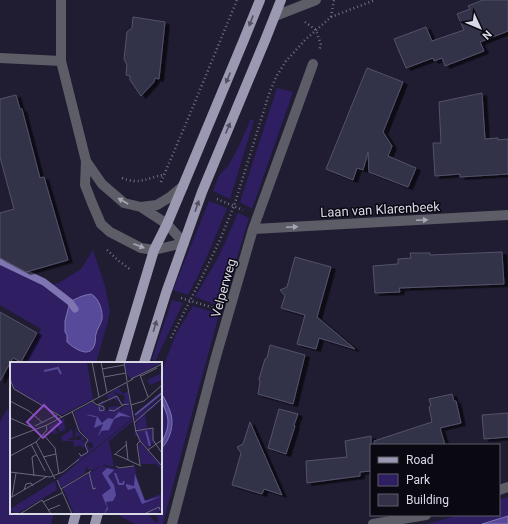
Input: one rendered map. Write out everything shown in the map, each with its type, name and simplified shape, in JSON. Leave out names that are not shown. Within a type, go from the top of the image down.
[{"type":"main road","points":[[120,362],[154,250],[167,224],[260,0]]},
{"type":"main road","points":[[144,362],[166,293],[202,192],[281,0]]},
{"type":"main road","points":[[74,524],[76,514]]},
{"type":"main road","points":[[95,524],[98,514]]},
{"type":"street","points":[[61,0],[61,60],[86,161],[85,184],[101,224],[110,232],[141,248],[154,250],[184,243],[167,224],[140,207],[124,203],[102,184],[86,161]]},
{"type":"street","points":[[275,16],[316,0]]},
{"type":"street","points":[[0,58],[61,60]]},
{"type":"street","name":"Velperweg","points":[[172,524],[253,229],[314,64]]},
{"type":"street","points":[[140,207],[157,205],[170,197],[183,186]]},
{"type":"street","name":"Laan van Klarenbeek","points":[[253,229],[508,215]]},
{"type":"street","points":[[373,524],[420,516]]},
{"type":"path","points":[[118,175],[130,181],[137,181],[147,180],[164,174],[237,0]]},
{"type":"path","points":[[331,17],[334,0]]},
{"type":"path","name":"Velperweg","points":[[168,342],[219,242],[234,206],[269,94],[276,77],[286,61],[305,40],[331,17],[374,0]]},
{"type":"path","points":[[190,301],[229,313]]},
{"type":"green space","points":[[277,88],[293,92],[252,209],[240,202]]},
{"type":"green space","points":[[251,119],[254,120],[230,199],[213,191],[219,176],[228,166],[238,148]]},
{"type":"green space","points":[[209,201],[227,208],[209,252],[188,295],[173,290]]},
{"type":"green space","points":[[238,213],[249,218],[222,307],[195,297],[219,256]]},
{"type":"green space","points":[[93,250],[105,286],[110,311],[96,362],[24,362],[41,329],[0,305],[0,261],[49,285],[59,283],[81,269]],"holes":[[[102,320],[96,334],[95,344],[67,342],[67,335]]]},
{"type":"green space","points":[[172,300],[183,303],[155,361],[152,359]]},
{"type":"green space","points":[[193,306],[219,314],[163,524],[135,524],[118,514],[148,514],[156,523],[158,522],[158,518],[154,514],[162,514],[162,448],[165,445],[172,421],[162,397],[162,370],[176,334]]},
{"type":"green space","points":[[162,403],[168,422],[168,427],[162,441]]},
{"type":"green space","points":[[7,409],[10,411],[10,514],[54,514],[51,524],[0,524],[0,422]]},
{"type":"green space","points":[[508,497],[508,524],[427,524],[455,516],[500,516],[500,500]]},
{"type":"shaded area","points":[[91,294],[96,298],[100,305],[102,319],[93,348],[90,351],[82,352],[67,342],[65,321],[70,302],[85,295]]},
{"type":"shaded area","points":[[162,396],[171,416],[172,426],[167,441],[162,448],[162,442],[167,430],[167,415],[162,402]]},
{"type":"shaded area","points":[[508,516],[508,524],[482,524]]},
{"type":"building","points":[[483,0],[508,0],[508,31],[480,42],[484,51],[445,66],[442,58],[434,61],[433,58],[406,68],[394,39],[426,27],[432,41],[464,30],[457,14],[470,9],[468,6]]},
{"type":"building","points":[[133,17],[165,22],[159,79],[155,78],[154,82],[141,96],[130,80],[130,76],[126,75],[127,65],[124,59],[127,32],[132,28]]},
{"type":"building","points":[[367,68],[403,82],[383,132],[392,146],[388,156],[416,168],[408,187],[369,172],[368,152],[363,170],[357,168],[353,180],[326,169]]},
{"type":"building","points":[[482,93],[485,139],[508,139],[508,174],[460,177],[460,174],[435,176],[433,143],[441,143],[439,102]]},
{"type":"building","points":[[16,95],[20,109],[22,109],[40,178],[44,177],[68,260],[26,272],[0,258],[0,213],[14,209],[0,157],[0,99]]},
{"type":"building","points":[[502,252],[504,284],[399,288],[400,292],[375,293],[373,266],[398,264],[398,259],[411,258],[410,253],[430,253],[430,255]]},
{"type":"building","points":[[295,257],[331,267],[317,317],[355,349],[319,338],[316,349],[297,344],[305,315],[281,308],[285,296],[280,290],[287,287]]},
{"type":"building","points":[[0,312],[37,333],[21,362],[13,358],[0,381]]},
{"type":"building","points":[[270,345],[305,355],[293,404],[258,394],[259,379]]},
{"type":"building","points":[[452,394],[454,401],[456,401],[461,423],[440,428],[445,444],[374,444],[374,441],[432,422],[429,399]]},
{"type":"building","points":[[279,409],[298,414],[286,454],[268,448]]},
{"type":"building","points":[[508,413],[508,437],[484,439],[482,415]]},
{"type":"building","points":[[250,422],[282,495],[264,489],[262,494],[232,485],[241,453],[237,447],[243,444]]},
{"type":"building","points":[[371,436],[370,471],[360,472],[360,476],[307,483],[306,461],[347,457],[345,441]]},
{"type":"waterway","points":[[0,261],[44,282],[70,302],[75,309]]}]
